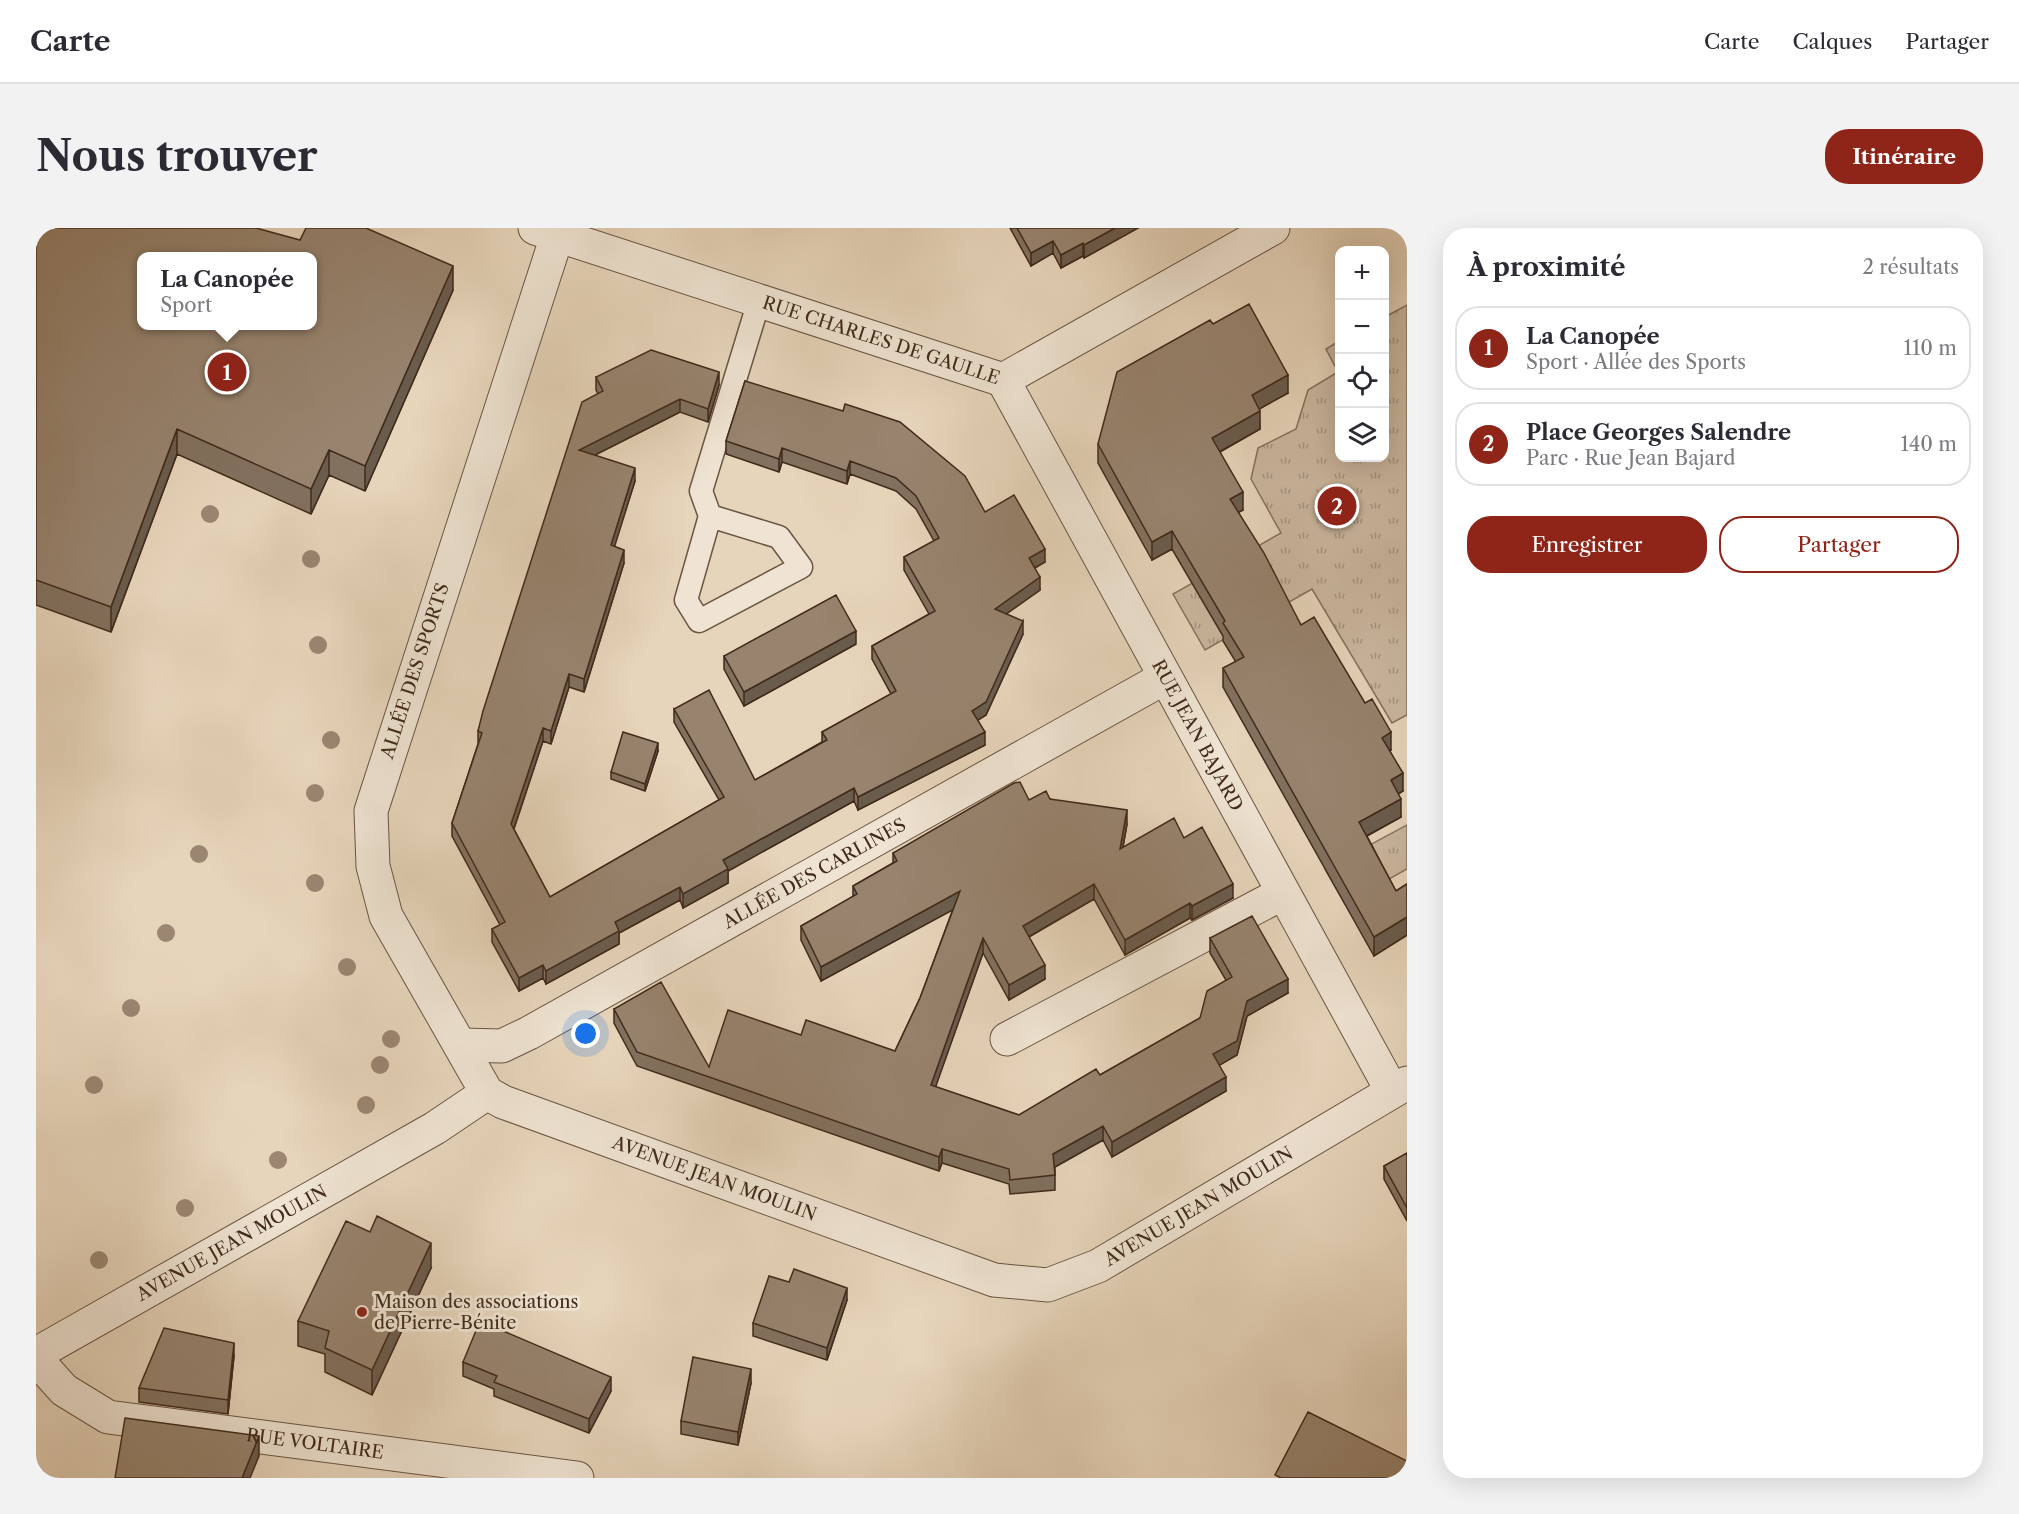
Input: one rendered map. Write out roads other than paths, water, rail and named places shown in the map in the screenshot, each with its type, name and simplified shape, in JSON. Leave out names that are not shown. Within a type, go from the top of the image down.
[{"type":"street","name":"RUE CHARLES DE GAULLE","points":[[546,232],[1003,380],[1273,228]]},
{"type":"street","name":"ALLÉE DES SPORTS","points":[[488,1093],[386,916],[373,866],[370,811],[546,232]]},
{"type":"street","name":"RUE JEAN BAJARD","points":[[1003,380],[1283,893],[1400,1087]]},
{"type":"street","name":"ALLÉE DES CARLINES","points":[[460,1045],[502,1046],[529,1033],[1164,678]]},
{"type":"street","points":[[1007,1039],[1283,893]]},
{"type":"street","name":"AVENUE JEAN MOULIN","points":[[36,1354],[435,1128],[488,1093],[503,1102],[994,1280],[1048,1285],[1098,1266],[1400,1087]]},
{"type":"street","name":"RUE VOLTAIRE","points":[[36,1359],[64,1390],[108,1417],[577,1478]]},
{"type":"lane","points":[[710,516],[779,537],[801,567],[699,621],[686,600],[710,516],[701,491],[759,301]]},
{"type":"place","name":"La Canopée","points":[[227,372]]},
{"type":"place","name":"Place Georges Salendre","points":[[1337,506]]},
{"type":"place","name":"Maison des associations de Pierre-Bénite","points":[[362,1312]]}]
